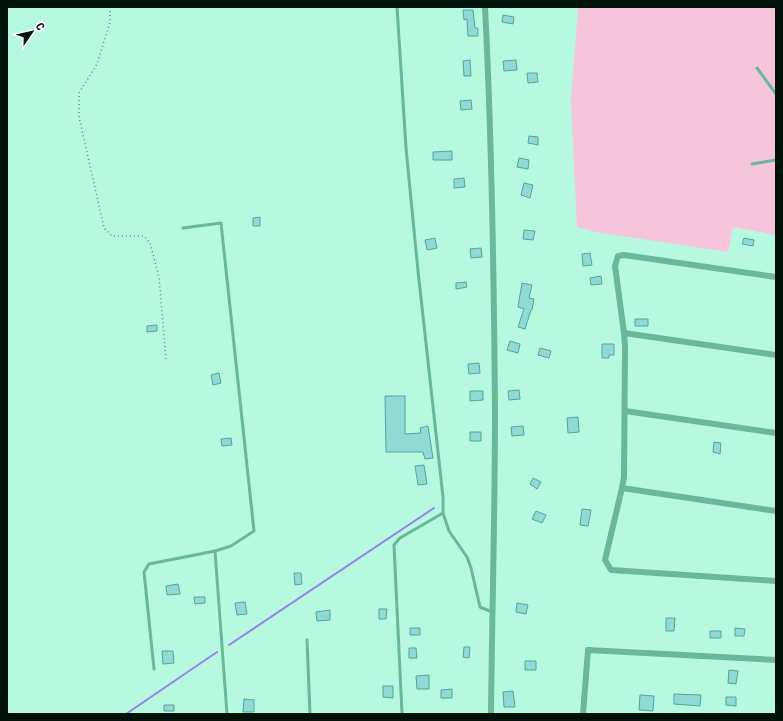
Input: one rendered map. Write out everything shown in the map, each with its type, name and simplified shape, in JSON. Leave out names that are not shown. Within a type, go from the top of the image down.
[{"type":"street","points":[[485,7],[489,94],[495,414],[491,714]]},
{"type":"street","points":[[776,277],[624,255],[618,256],[614,266],[624,333],[624,477],[604,560],[611,570],[776,581]]},
{"type":"street","points":[[624,333],[776,355]]},
{"type":"street","points":[[625,411],[776,433]]},
{"type":"street","points":[[622,488],[776,511]]},
{"type":"street","points":[[583,714],[588,650],[776,660]]},
{"type":"lane","points":[[397,7],[406,148],[443,497],[443,513],[449,531],[469,562],[480,607],[484,610],[492,612]]},
{"type":"lane","points":[[757,68],[776,94]]},
{"type":"lane","points":[[752,164],[776,160]]},
{"type":"lane","points":[[154,669],[144,572],[149,564],[215,551],[231,546],[254,531],[221,223],[183,228]]},
{"type":"lane","points":[[402,714],[394,545],[400,538],[443,513]]},
{"type":"lane","points":[[215,551],[226,714]]},
{"type":"lane","points":[[307,640],[310,714]]},
{"type":"path","points":[[110,7],[110,22],[97,64],[79,93],[79,117],[104,228],[112,236],[144,236],[150,243],[159,277],[166,359]]},
{"type":"shaded area","points":[[578,7],[776,7],[776,235],[733,227],[728,252],[596,232],[577,227],[571,101]]},
{"type":"building","points":[[463,10],[473,10],[475,28],[478,28],[478,36],[468,36],[467,19],[464,20]]},
{"type":"building","points":[[503,15],[514,17],[513,24],[502,22]]},
{"type":"building","points":[[470,60],[471,76],[464,76],[463,61]]},
{"type":"building","points":[[516,60],[517,70],[504,71],[503,61]]},
{"type":"building","points":[[527,73],[537,73],[538,82],[528,83]]},
{"type":"building","points":[[471,100],[472,109],[461,110],[460,101]]},
{"type":"building","points":[[529,136],[538,137],[538,145],[528,143]]},
{"type":"building","points":[[452,151],[452,160],[433,160],[433,152]]},
{"type":"building","points":[[519,158],[529,160],[528,169],[517,167]]},
{"type":"building","points":[[464,178],[465,187],[454,188],[454,179]]},
{"type":"building","points":[[524,183],[533,185],[530,198],[521,195]]},
{"type":"building","points":[[260,217],[260,226],[253,226],[253,218]]},
{"type":"building","points":[[524,230],[535,231],[533,240],[523,239]]},
{"type":"building","points":[[435,238],[437,248],[427,250],[425,240]]},
{"type":"building","points":[[744,238],[754,240],[753,246],[742,244]]},
{"type":"building","points":[[481,248],[482,257],[471,258],[470,249]]},
{"type":"building","points":[[590,253],[592,265],[583,266],[582,254]]},
{"type":"building","points":[[601,276],[602,284],[591,285],[590,278]]},
{"type":"building","points":[[466,282],[467,287],[456,289],[456,283]]},
{"type":"building","points":[[522,283],[532,285],[529,298],[534,299],[532,310],[525,329],[518,327],[524,309],[518,307]]},
{"type":"building","points":[[635,319],[648,319],[648,326],[635,326]]},
{"type":"building","points":[[157,325],[157,331],[147,332],[147,326]]},
{"type":"building","points":[[510,341],[520,344],[518,353],[507,350]]},
{"type":"building","points":[[602,344],[614,344],[614,355],[609,355],[609,358],[602,358]]},
{"type":"building","points":[[540,348],[551,351],[549,358],[538,355]]},
{"type":"building","points":[[479,363],[480,373],[469,374],[468,364]]},
{"type":"building","points":[[219,373],[221,383],[213,385],[211,375]]},
{"type":"building","points":[[519,390],[520,399],[509,400],[508,391]]},
{"type":"building","points":[[470,391],[483,391],[483,400],[470,401]]},
{"type":"building","points":[[385,396],[405,396],[405,434],[421,433],[420,428],[428,426],[433,458],[425,459],[423,452],[386,452]]},
{"type":"building","points":[[578,417],[579,432],[568,433],[567,418]]},
{"type":"building","points":[[523,426],[524,435],[512,436],[511,427]]},
{"type":"building","points":[[470,432],[481,432],[481,441],[470,441]]},
{"type":"building","points":[[231,438],[232,445],[222,446],[221,439]]},
{"type":"building","points":[[714,442],[721,443],[720,454],[713,452]]},
{"type":"building","points":[[424,465],[427,484],[418,485],[415,466]]},
{"type":"building","points":[[533,478],[541,482],[537,489],[530,484]]},
{"type":"building","points":[[582,509],[591,510],[588,526],[580,525]]},
{"type":"building","points":[[536,511],[546,515],[542,523],[532,519]]},
{"type":"building","points":[[294,573],[301,573],[302,584],[295,585]]},
{"type":"building","points":[[178,584],[180,594],[167,595],[166,586]]},
{"type":"building","points":[[194,597],[205,597],[205,603],[195,604]]},
{"type":"building","points":[[245,602],[247,614],[237,615],[235,603]]},
{"type":"building","points":[[517,603],[528,605],[526,614],[516,612]]},
{"type":"building","points":[[379,609],[387,609],[386,619],[379,619]]},
{"type":"building","points":[[330,610],[330,620],[317,621],[316,612]]},
{"type":"building","points":[[666,618],[675,618],[674,631],[666,631]]},
{"type":"building","points":[[410,628],[420,628],[420,635],[410,635]]},
{"type":"building","points":[[735,628],[745,629],[744,636],[735,636]]},
{"type":"building","points":[[710,631],[721,631],[721,638],[710,638]]},
{"type":"building","points":[[464,647],[470,647],[469,658],[463,657]]},
{"type":"building","points":[[409,648],[416,648],[417,658],[409,658]]},
{"type":"building","points":[[162,651],[173,651],[174,663],[163,664]]},
{"type":"building","points":[[525,661],[536,661],[536,670],[525,670]]},
{"type":"building","points":[[729,670],[738,671],[736,684],[728,683]]},
{"type":"building","points":[[429,675],[429,689],[417,689],[416,676]]},
{"type":"building","points":[[383,686],[393,686],[393,698],[383,697]]},
{"type":"building","points":[[452,689],[452,698],[441,698],[441,690]]},
{"type":"building","points":[[513,691],[515,707],[504,707],[503,692]]},
{"type":"building","points":[[674,694],[701,695],[700,706],[674,704]]},
{"type":"building","points":[[640,695],[654,696],[653,711],[639,710]]},
{"type":"building","points":[[726,697],[736,697],[736,706],[726,705]]},
{"type":"building","points":[[244,699],[254,700],[254,712],[243,712]]},
{"type":"building","points":[[164,705],[174,705],[174,711],[164,711]]},
{"type":"waterway","points":[[229,645],[434,508]]},
{"type":"waterway","points":[[126,714],[217,652]]}]
